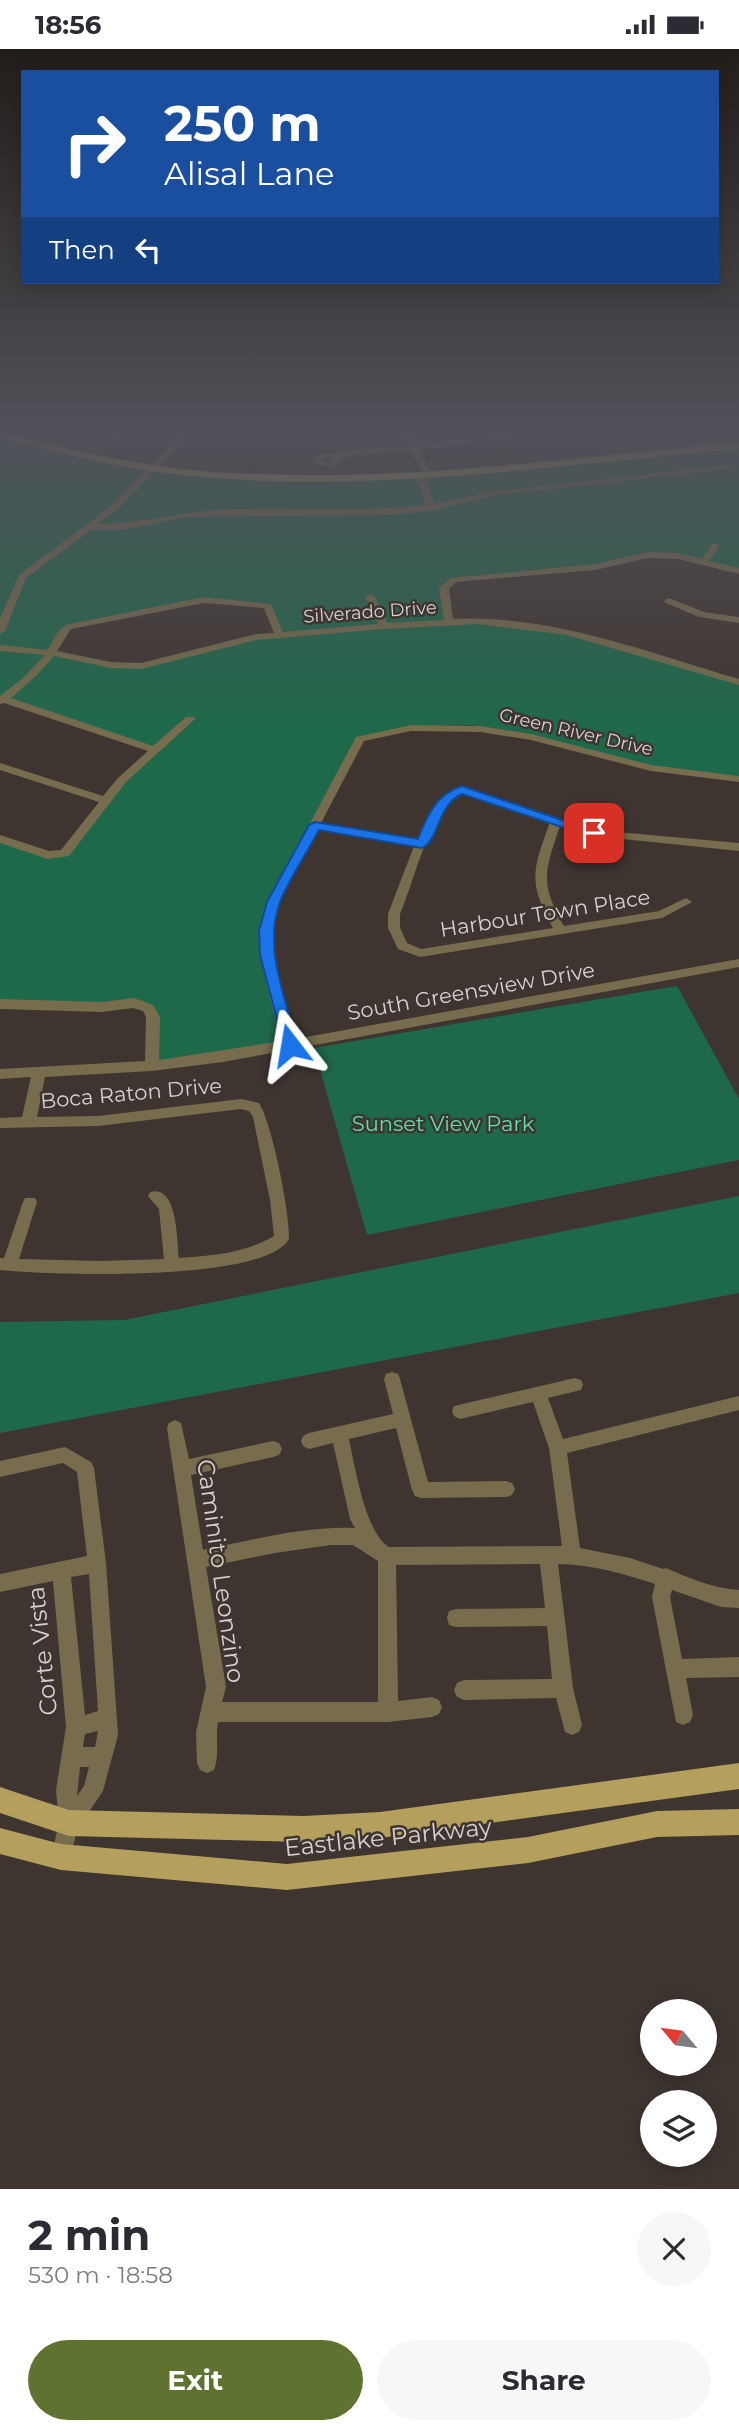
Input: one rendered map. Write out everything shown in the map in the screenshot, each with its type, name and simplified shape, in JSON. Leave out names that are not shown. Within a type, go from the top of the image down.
[{"type":"main road","name":"Eastlake Parkway","points":[[0,1800],[69,1823],[221,1829],[304,1829],[380,1825],[739,1776]]},
{"type":"main road","name":"Eastlake Parkway","points":[[0,1841],[61,1857],[287,1877],[528,1850],[657,1824],[739,1822]]},
{"type":"street","points":[[0,631],[22,577],[83,530]]},
{"type":"street","points":[[705,561],[715,546]]},
{"type":"street","points":[[449,621],[444,588],[447,583],[567,574],[648,555],[705,561],[739,571]]},
{"type":"street","points":[[370,597],[384,626]]},
{"type":"street","points":[[2,700],[33,675],[52,653],[62,632],[68,627],[204,600],[268,606],[280,635]]},
{"type":"street","points":[[669,601],[702,615],[739,620]]},
{"type":"street","name":"Silverado Drive","points":[[0,648],[52,653],[126,672],[217,646],[280,635],[449,621],[491,622],[568,632],[739,682]]},
{"type":"street","points":[[2,700],[154,750]]},
{"type":"street","points":[[0,839],[48,855],[65,853],[122,781],[190,719]]},
{"type":"street","name":"Green River Drive","points":[[290,1045],[267,955],[266,931],[274,902],[357,741],[372,734],[411,728],[481,729],[531,737],[651,768],[739,779]]},
{"type":"street","points":[[0,766],[106,801]]},
{"type":"street","points":[[315,825],[422,844],[434,816],[451,794],[462,790],[556,821],[620,838],[739,847]]},
{"type":"street","points":[[556,821],[540,863],[538,879],[541,897],[560,930]]},
{"type":"street","name":"Harbour Town Place","points":[[422,844],[394,914],[394,928],[402,946],[420,953],[662,914],[686,902]]},
{"type":"street","name":"South Greensview Drive","points":[[0,1074],[39,1075],[152,1066],[290,1045],[739,963]]},
{"type":"street","points":[[0,1004],[102,1007],[134,1003],[143,1005],[153,1017],[152,1066]]},
{"type":"street","points":[[28,1124],[39,1075]]},
{"type":"street","name":"Boca Raton Drive","points":[[0,1123],[98,1121],[241,1104],[254,1107],[260,1116],[276,1206],[283,1224],[281,1239],[264,1251],[172,1266]]},
{"type":"street","points":[[30,1202],[4,1265],[92,1270],[172,1266],[166,1207],[155,1196]]},
{"type":"street","points":[[392,1379],[421,1490],[506,1489]]},
{"type":"street","points":[[460,1411],[575,1385]]},
{"type":"street","points":[[538,1393],[558,1448],[572,1555]]},
{"type":"street","points":[[558,1448],[739,1403]]},
{"type":"street","points":[[309,1441],[403,1419]]},
{"type":"street","name":"Caminito Leonzino","points":[[176,1427],[216,1687],[206,1732],[207,1763]]},
{"type":"street","points":[[339,1434],[359,1519],[382,1552],[388,1712]]},
{"type":"street","points":[[181,1469],[273,1449]]},
{"type":"street","name":"Corte Vista","points":[[0,1469],[65,1455],[85,1468],[97,1563],[108,1718],[93,1791],[69,1823]]},
{"type":"street","points":[[197,1560],[331,1536],[355,1537],[382,1552],[572,1555],[666,1577],[721,1598],[739,1599]]},
{"type":"street","points":[[548,1554],[563,1688],[572,1725]]},
{"type":"street","name":"Corte Vista","points":[[0,1583],[97,1563]]},
{"type":"street","name":"Corte Vista","points":[[61,1570],[76,1727],[66,1790],[69,1823],[61,1857]]},
{"type":"street","points":[[666,1577],[661,1597],[683,1715]]},
{"type":"street","points":[[456,1618],[555,1617]]},
{"type":"street","points":[[674,1669],[739,1667]]},
{"type":"street","points":[[464,1691],[563,1688]]},
{"type":"street","points":[[212,1712],[388,1712],[432,1707]]},
{"type":"street","name":"Corte Vista","points":[[76,1727],[108,1718]]},
{"type":"street","points":[[71,1757],[102,1757]]},
{"type":"green space","points":[[0,530],[739,530],[739,569],[669,554],[593,566],[458,580],[448,586],[452,621],[534,625],[739,680],[739,776],[652,766],[511,731],[472,725],[420,726],[364,737],[279,897],[270,946],[293,1042],[157,1063],[145,1006],[0,1001],[0,838],[51,853],[73,849],[124,782],[156,750],[7,698],[0,703]],"holes":[[[217,599],[270,607],[279,634],[131,666],[53,652],[69,628]]]},
{"type":"green space","name":"Sunset View Park","points":[[677,986],[739,1099],[739,1160],[367,1235],[314,1048]]},
{"type":"green space","points":[[739,1196],[739,1293],[0,1433],[0,1322],[124,1320]]},
{"type":"route","points":[[290,1045],[267,955],[266,931],[274,902],[315,825],[422,844],[434,816],[448,796],[462,790],[594,833]]}]
